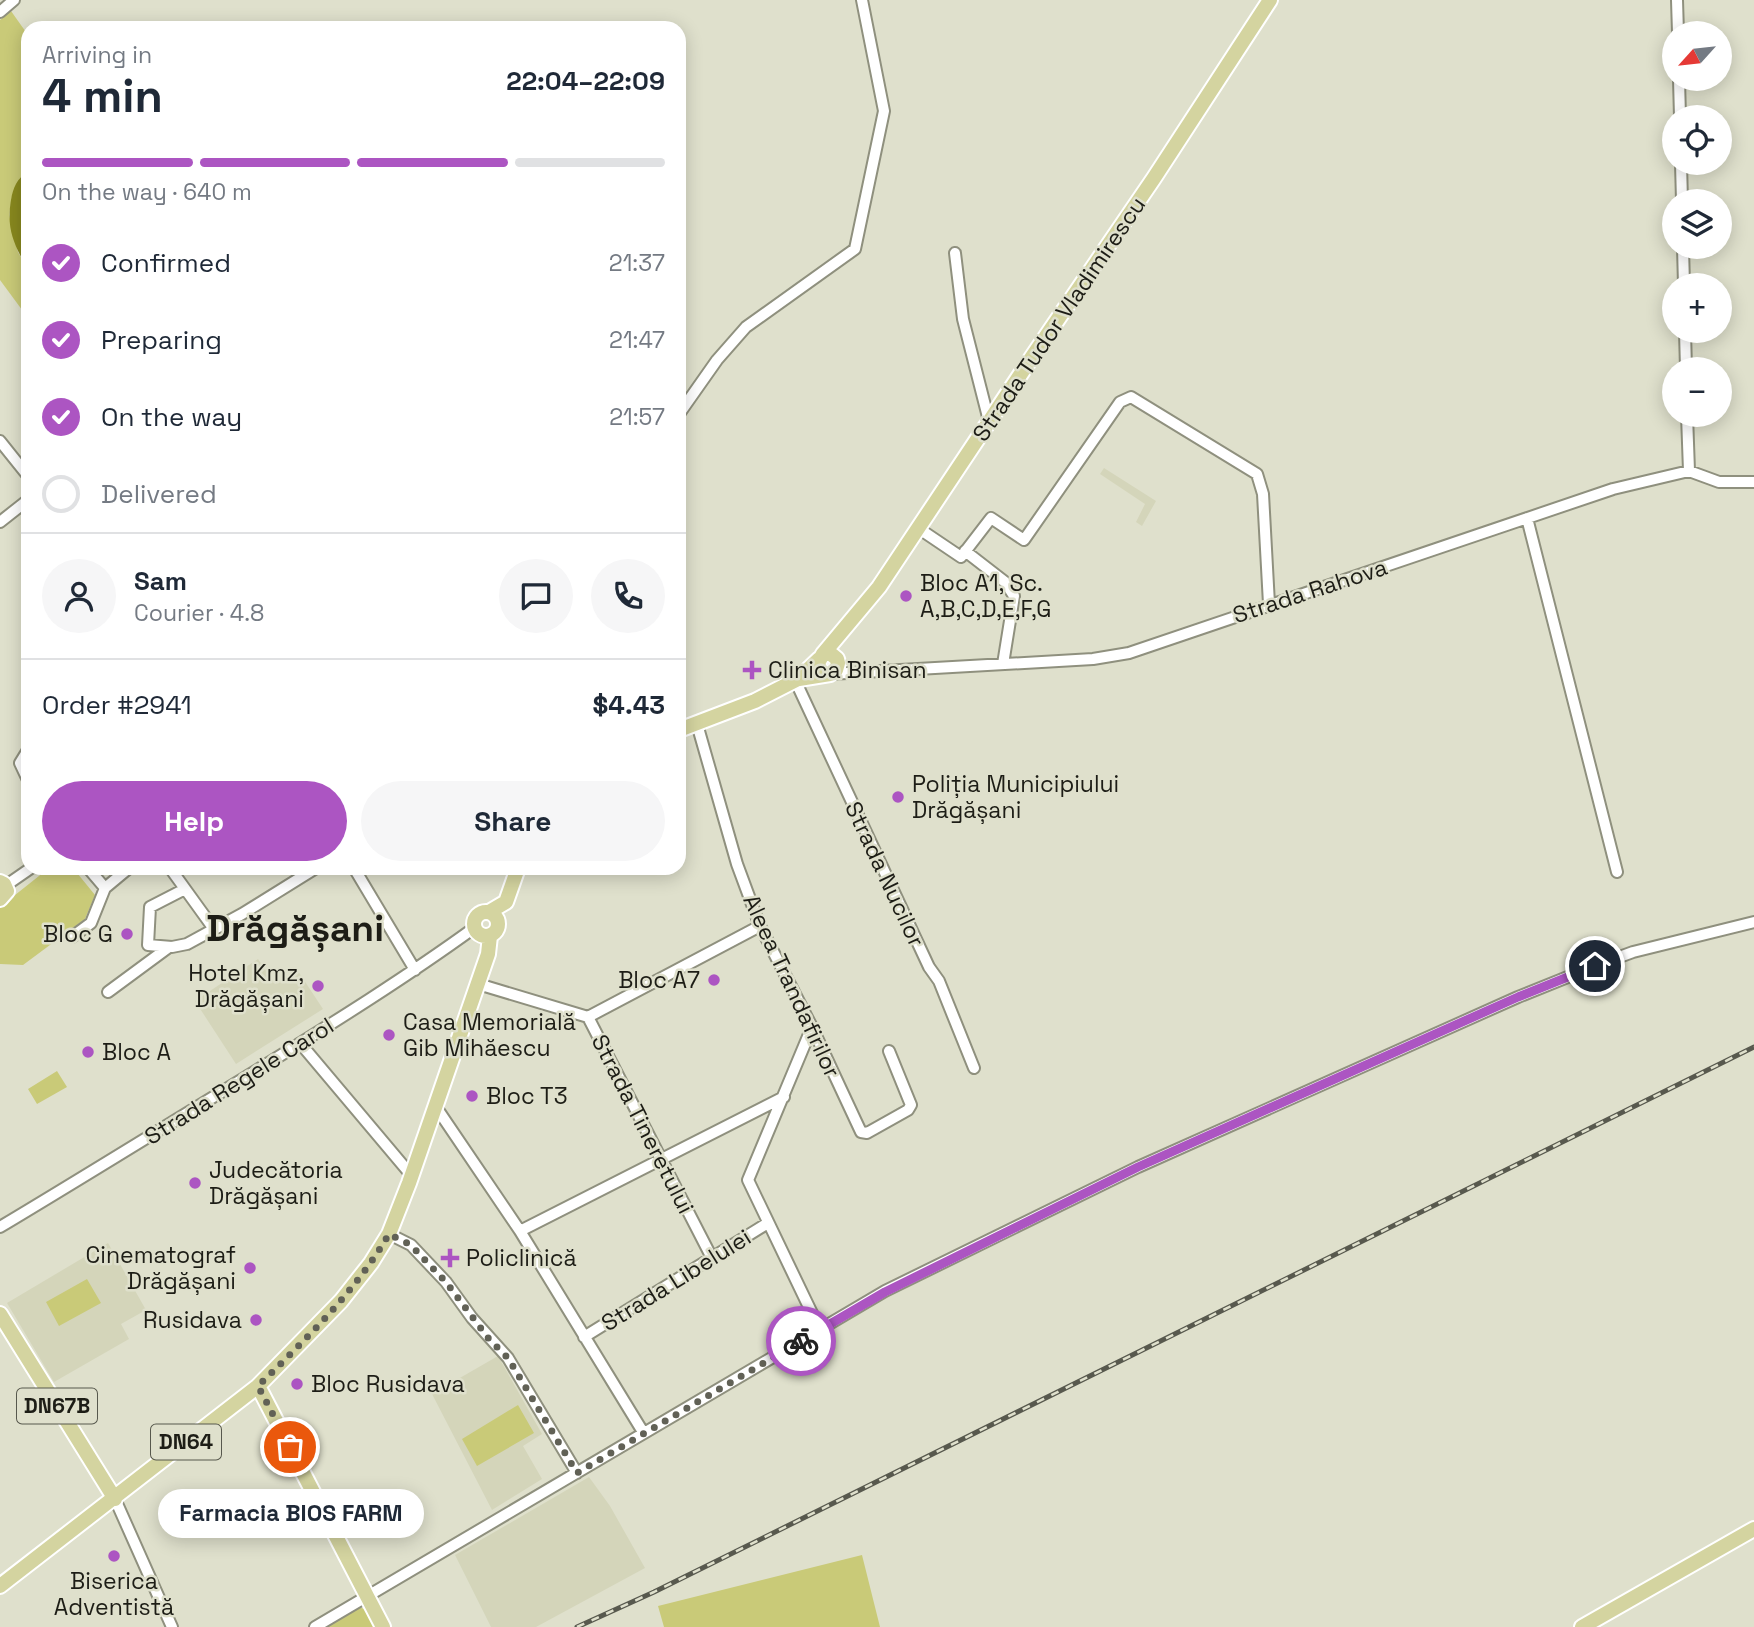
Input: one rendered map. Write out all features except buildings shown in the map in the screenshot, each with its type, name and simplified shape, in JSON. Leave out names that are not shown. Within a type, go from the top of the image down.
[{"type":"main road","name":"Strada Tudor Vladimirescu","points":[[829,664],[842,634],[879,587],[1154,178],[1268,2]]},
{"type":"main road","points":[[686,728],[755,701],[829,664]]},
{"type":"main road","points":[[493,924],[478,915],[474,920],[474,928],[479,934],[493,924],[506,902],[516,875]]},
{"type":"main road","name":"DN64","points":[[0,1586],[258,1386],[341,1301],[372,1264],[389,1234],[412,1176],[488,954],[493,924]]},
{"type":"main road","name":"DN67B","points":[[0,1314],[115,1499]]},
{"type":"main road","points":[[258,1386],[383,1627]]},
{"type":"main road","points":[[1582,1627],[1754,1529]]},
{"type":"street","points":[[0,12],[14,0]]},
{"type":"street","points":[[686,404],[717,360],[746,327],[855,248],[884,111],[862,0]]},
{"type":"street","points":[[1676,0],[1677,21]]},
{"type":"street","points":[[955,253],[963,319],[989,421]]},
{"type":"street","points":[[918,528],[961,557],[991,518],[1024,540],[1120,402],[1131,397],[1257,474],[1263,495],[1269,604]]},
{"type":"street","points":[[1687,427],[1689,471],[1719,482],[1754,482]]},
{"type":"street","points":[[0,441],[21,467]]},
{"type":"street","name":"Strada Rahova","points":[[829,664],[857,673],[1093,659],[1129,653],[1613,489],[1689,471]]},
{"type":"street","points":[[0,522],[21,506]]},
{"type":"street","points":[[1527,518],[1617,872]]},
{"type":"street","points":[[965,551],[1005,582],[1014,596],[1003,664]]},
{"type":"street","name":"Strada Nucilor","points":[[796,680],[929,967],[939,981],[974,1068]]},
{"type":"street","name":"Aleea Trandafirilor","points":[[696,724],[737,864],[760,926],[813,1027],[861,1132],[867,1133],[908,1110],[911,1105],[889,1051]]},
{"type":"street","points":[[2,889],[22,875]]},
{"type":"street","points":[[94,875],[105,888]]},
{"type":"street","points":[[72,937],[90,923],[105,888],[121,875]]},
{"type":"street","points":[[175,875],[214,929]]},
{"type":"street","points":[[185,889],[150,907],[148,945],[169,947],[187,944],[305,875]]},
{"type":"street","points":[[358,875],[415,970]]},
{"type":"street","points":[[314,1627],[885,1292],[1138,1167],[1518,997],[1633,952],[1754,922]]},
{"type":"street","points":[[588,1017],[760,926]]},
{"type":"street","name":"Strada Regele Carol","points":[[0,1227],[120,1156],[300,1043],[415,970],[474,928]]},
{"type":"street","points":[[108,992],[169,947]]},
{"type":"street","name":"Strada Tineretului","points":[[478,984],[588,1017],[712,1258]]},
{"type":"street","points":[[813,1027],[748,1180],[820,1330]]},
{"type":"street","points":[[300,1043],[412,1176]]},
{"type":"street","points":[[520,1231],[784,1097]]},
{"type":"street","points":[[436,1107],[520,1231],[643,1433]]},
{"type":"street","name":"Strada Libelulei","points":[[584,1337],[768,1223]]},
{"type":"street","points":[[389,1234],[411,1245],[446,1282],[489,1339],[508,1358],[577,1473]]},
{"type":"street","points":[[115,1499],[172,1627]]},
{"type":"shaded area","points":[[11,11],[21,25],[21,179],[12,196],[9,215],[21,257],[21,308],[0,280],[0,20]]},
{"type":"shaded area","points":[[21,177],[21,256],[10,228],[11,200]]},
{"type":"shaded area","points":[[1104,468],[1156,501],[1142,526],[1136,522],[1145,504],[1100,474]]},
{"type":"shaded area","points":[[40,875],[79,875],[95,895],[85,919],[23,965],[0,964],[0,907]]},
{"type":"shaded area","points":[[258,959],[275,984],[298,971],[323,1009],[236,1064],[195,1001]]},
{"type":"shaded area","points":[[57,1071],[67,1087],[37,1104],[28,1089]]},
{"type":"shaded area","points":[[108,1243],[146,1310],[121,1324],[129,1339],[54,1382],[7,1303]]},
{"type":"shaded area","points":[[87,1279],[101,1303],[59,1326],[46,1302]]},
{"type":"shaded area","points":[[498,1356],[542,1434],[523,1446],[542,1479],[492,1510],[432,1394]]},
{"type":"shaded area","points":[[518,1405],[534,1433],[477,1466],[462,1439]]},
{"type":"shaded area","points":[[589,1477],[610,1506],[645,1568],[536,1627],[491,1627],[455,1555]]},
{"type":"shaded area","points":[[862,1555],[880,1627],[664,1627],[658,1606]]},
{"type":"shaded area","points":[[358,1607],[368,1610],[375,1627],[324,1627]]},
{"type":"railway","points":[[577,1627],[654,1592],[1754,1047]]},
{"type":"way so far","points":[[290,1447],[258,1386],[341,1301],[372,1264],[389,1234],[411,1245],[446,1282],[489,1339],[508,1358],[577,1473],[801,1341]]},
{"type":"place","name":"Bloc A1, Sc. A,B,C,D,E,F,G","points":[[906,596]]},
{"type":"place","name":"Clinica Binisan","points":[[752,670]]},
{"type":"place","name":"Poliția Municipiului Drăgășani","points":[[898,797]]},
{"type":"place","name":"Bloc G","points":[[127,934]]},
{"type":"place","name":"Bloc A7","points":[[714,980]]},
{"type":"place","name":"Hotel Kmz, Drăgășani","points":[[318,986]]},
{"type":"place","name":"Casa Memorială Gib Mihăescu","points":[[389,1035]]},
{"type":"place","name":"Bloc A","points":[[88,1052]]},
{"type":"place","name":"Bloc T3","points":[[472,1096]]},
{"type":"place","name":"Judecătoria Drăgășani","points":[[195,1183]]},
{"type":"place","name":"Policlinică","points":[[450,1258]]},
{"type":"place","name":"Cinematograf Drăgășani","points":[[250,1268]]},
{"type":"place","name":"Rusidava","points":[[256,1320]]},
{"type":"place","name":"Bloc Rusidava","points":[[297,1384]]},
{"type":"place","name":"Farmacia BIOS FARM","points":[[290,1447]]},
{"type":"place","name":"Biserica Adventistă","points":[[114,1556]]},
{"type":"district","name":"Drăgășani","points":[[295,928]]},
{"type":"route","points":[[801,1341],[885,1292],[1138,1167],[1518,997],[1595,966]]}]
